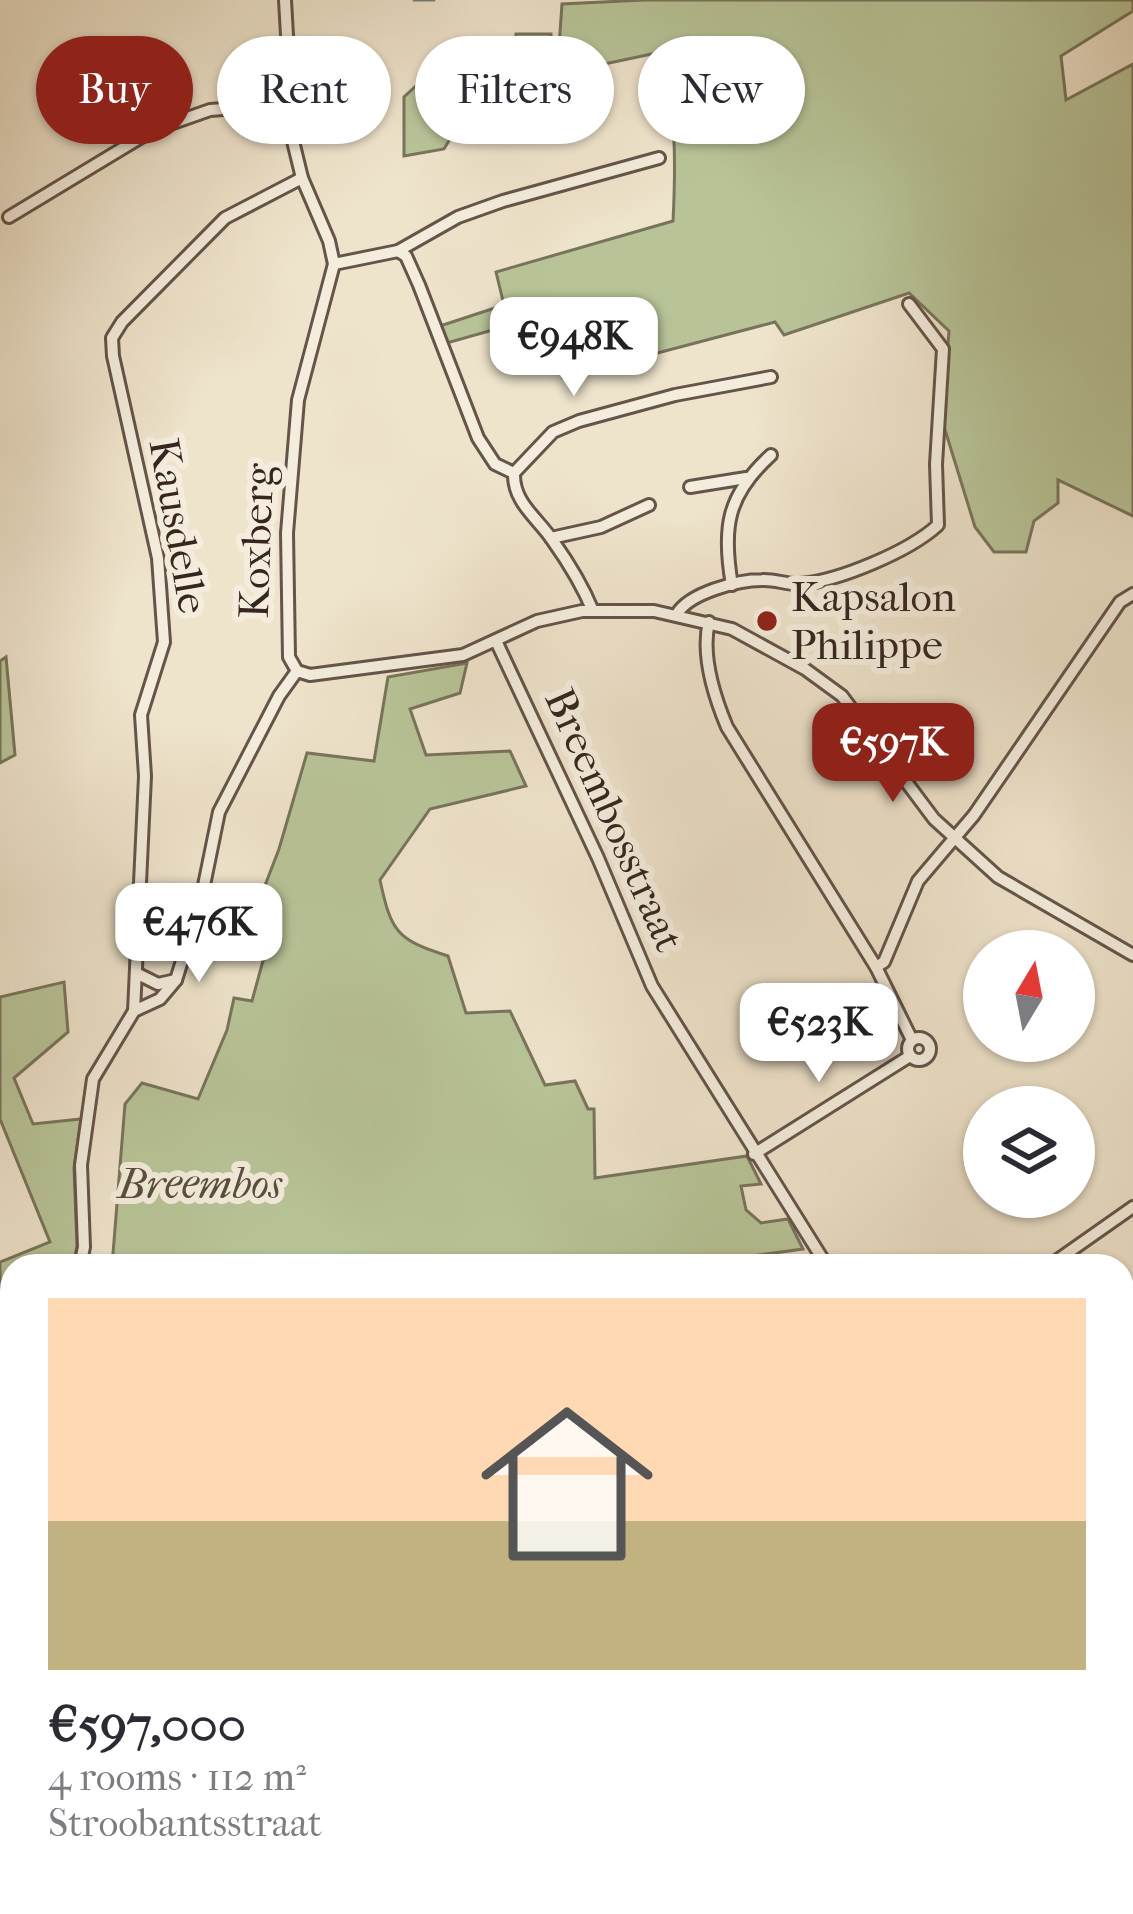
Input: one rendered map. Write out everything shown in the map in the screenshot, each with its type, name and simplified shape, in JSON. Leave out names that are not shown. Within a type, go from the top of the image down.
[{"type":"street","name":"Koxberg","points":[[286,0],[287,36]]},
{"type":"street","points":[[9,217],[153,130],[217,109]]},
{"type":"street","name":"Koxberg","points":[[296,144],[302,178],[334,264],[298,400],[292,451],[286,602],[289,657],[298,671],[310,675],[442,660],[497,643],[551,616],[593,611],[677,614],[710,622],[778,653],[842,696],[953,838],[998,878],[1133,955]]},
{"type":"street","points":[[334,264],[398,251],[458,218],[502,201],[659,158]]},
{"type":"street","name":"Kausdelle","points":[[136,974],[145,776],[142,700],[163,648],[163,624],[158,558],[112,338],[122,322],[225,218],[302,178]]},
{"type":"street","points":[[398,251],[406,256],[419,285],[478,439],[495,464],[514,473]]},
{"type":"street","points":[[677,614],[683,604],[732,585],[769,579],[793,585],[816,580],[914,545],[938,525],[936,464],[943,349],[910,304]]},
{"type":"street","points":[[593,611],[551,538],[522,504],[514,473],[553,432],[675,395],[770,377]]},
{"type":"street","points":[[732,585],[727,539],[732,506],[746,478],[771,455]]},
{"type":"street","points":[[690,487],[746,478]]},
{"type":"street","points":[[724,480],[732,506]]},
{"type":"street","points":[[551,538],[601,526],[649,505]]},
{"type":"street","points":[[876,967],[884,962],[918,881],[974,814],[1120,602],[1133,594]]},
{"type":"street","points":[[710,622],[706,641],[717,702],[727,727],[876,967],[912,1040]]},
{"type":"street","name":"Breembosstraat","points":[[497,643],[652,986],[819,1254]]},
{"type":"street","points":[[134,1011],[160,999],[176,980],[201,900],[219,812],[279,696],[298,671]]},
{"type":"street","points":[[83,1254],[79,1190],[89,1091],[134,1011],[136,974],[158,984],[176,980]]},
{"type":"street","points":[[924,1038],[931,1047],[922,1060],[910,1056],[912,1040],[924,1038]]},
{"type":"street","points":[[754,1154],[910,1056]]},
{"type":"street","points":[[1066,1254],[1133,1207]]},
{"type":"green space","points":[[1133,0],[1133,11],[1061,56],[1066,100],[1133,64],[1133,516],[1058,480],[1058,503],[1034,521],[1026,552],[994,552],[975,527],[942,420],[949,331],[909,293],[784,335],[775,322],[563,378],[555,343],[507,356],[496,329],[447,343],[440,326],[504,305],[496,272],[673,221],[674,144],[805,144],[805,36],[638,36],[638,57],[614,62],[614,36],[560,36],[562,4]]},
{"type":"green space","points":[[415,87],[415,144],[447,144],[444,149],[404,156],[404,97]]},
{"type":"green space","points":[[6,657],[15,755],[0,763],[0,661]]},
{"type":"green space","name":"Breembos","points":[[467,663],[460,693],[410,709],[426,755],[510,751],[526,786],[430,809],[380,880],[393,923],[417,945],[448,956],[466,1013],[510,1011],[545,1085],[575,1081],[588,1109],[594,1109],[595,1178],[747,1156],[761,1184],[741,1186],[746,1210],[761,1223],[788,1219],[803,1249],[767,1254],[113,1254],[125,1104],[142,1083],[198,1099],[227,1030],[234,998],[252,1001],[267,946],[246,935],[279,849],[307,753],[374,761],[388,677]]},
{"type":"green space","points":[[64,982],[68,1032],[14,1078],[33,1124],[81,1119],[74,1168],[75,1254],[20,1254],[50,1242],[0,1119],[0,997]]},
{"type":"waterway","points":[[414,0],[434,0]]},
{"type":"place","name":"Kapsalon Philippe","points":[[767,621]]}]
